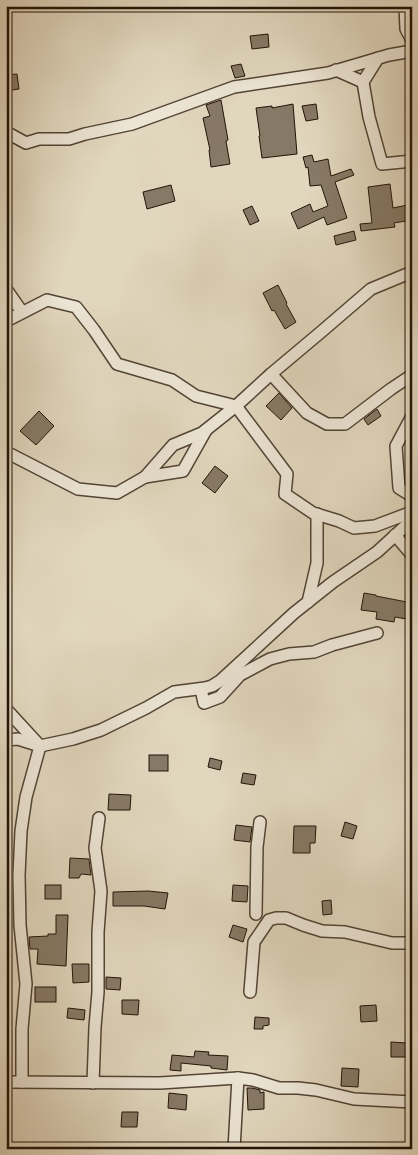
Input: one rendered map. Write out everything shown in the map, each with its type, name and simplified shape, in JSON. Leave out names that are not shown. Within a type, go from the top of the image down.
[{"type":"street","points":[[405,6],[406,29],[412,40]]},
{"type":"street","points":[[8,137],[26,143],[39,139],[69,139],[132,124],[234,87],[328,73],[388,55],[412,51]]},
{"type":"street","points":[[378,58],[363,82],[369,117],[382,164],[412,161]]},
{"type":"street","points":[[336,70],[363,82]]},
{"type":"street","points":[[146,477],[173,445],[202,433],[236,406],[370,289],[412,272]]},
{"type":"street","points":[[6,289],[22,312]]},
{"type":"street","points":[[6,321],[47,300],[76,307],[118,364],[172,380],[196,396],[236,406],[287,474],[285,494],[313,513],[354,528],[376,526],[412,512]]},
{"type":"street","points":[[271,374],[307,413],[327,424],[346,424],[390,389],[412,375]]},
{"type":"street","points":[[412,416],[396,446],[399,488],[412,496]]},
{"type":"street","points":[[6,452],[78,489],[116,493],[146,477],[183,471],[207,429]]},
{"type":"street","points":[[308,602],[317,564],[317,514]]},
{"type":"street","points":[[6,740],[18,739],[40,746],[73,739],[101,730],[174,692],[212,686],[220,681],[294,613],[333,582],[377,552],[412,520]]},
{"type":"street","points":[[395,535],[412,556]]},
{"type":"street","points":[[201,689],[204,703],[220,697],[240,675],[270,659],[289,654],[314,652],[332,645],[377,633]]},
{"type":"street","points":[[6,709],[40,746]]},
{"type":"street","points":[[22,1082],[22,1029],[26,984],[20,924],[20,840],[26,797],[40,746]]},
{"type":"street","points":[[93,1083],[101,891],[95,848],[99,818]]},
{"type":"street","points":[[257,938],[257,847],[260,822]]},
{"type":"street","points":[[256,914],[272,919]]},
{"type":"street","points":[[250,992],[254,942],[269,920],[272,919],[286,918],[322,931],[345,932],[392,943],[412,943]]},
{"type":"street","points":[[6,1082],[160,1083],[238,1078],[253,1080],[280,1088],[316,1090],[354,1099],[412,1102]]},
{"type":"street","points":[[234,1149],[238,1078]]},
{"type":"building","points":[[268,34],[269,47],[252,49],[250,36]]},
{"type":"building","points":[[241,64],[245,76],[235,78],[231,66]]},
{"type":"building","points":[[17,74],[19,89],[6,91],[6,75]]},
{"type":"building","points":[[221,100],[230,164],[211,167],[210,150],[203,118],[210,116],[206,105]]},
{"type":"building","points":[[293,104],[297,154],[262,158],[256,108],[272,106],[272,108]]},
{"type":"building","points":[[316,104],[318,119],[306,121],[302,106]]},
{"type":"building","points":[[312,155],[314,162],[328,159],[331,176],[351,169],[354,175],[335,182],[347,218],[327,225],[324,217],[298,229],[291,213],[310,204],[313,212],[328,206],[321,185],[310,186],[308,167],[306,168],[303,157]]},
{"type":"building","points":[[390,184],[393,208],[412,204],[412,220],[394,223],[395,227],[361,231],[360,224],[372,223],[368,187]]},
{"type":"building","points":[[171,185],[175,201],[147,209],[143,192]]},
{"type":"building","points":[[252,206],[259,221],[250,225],[243,210]]},
{"type":"building","points":[[354,231],[356,240],[336,245],[334,236]]},
{"type":"building","points":[[278,285],[296,322],[285,329],[274,310],[272,311],[263,293]]},
{"type":"building","points":[[279,393],[292,408],[281,420],[266,406]]},
{"type":"building","points":[[377,409],[381,416],[368,425],[364,419]]},
{"type":"building","points":[[39,411],[54,426],[36,445],[20,431]]},
{"type":"building","points":[[215,466],[228,476],[215,493],[202,483]]},
{"type":"building","points":[[364,593],[412,603],[412,620],[395,617],[394,622],[376,619],[377,612],[361,610]]},
{"type":"building","points":[[149,755],[168,755],[168,771],[149,771]]},
{"type":"building","points":[[210,758],[222,761],[220,770],[208,767]]},
{"type":"building","points":[[243,773],[256,775],[254,785],[241,783]]},
{"type":"building","points":[[109,794],[131,795],[130,810],[108,810]]},
{"type":"building","points":[[345,822],[357,826],[353,839],[341,836]]},
{"type":"building","points":[[236,825],[252,827],[250,842],[234,840]]},
{"type":"building","points":[[294,826],[316,826],[315,843],[310,843],[310,853],[293,853]]},
{"type":"building","points":[[70,858],[89,859],[91,875],[81,874],[79,878],[69,878]]},
{"type":"building","points":[[45,885],[61,885],[61,899],[45,899]]},
{"type":"building","points":[[233,885],[248,886],[247,902],[232,901]]},
{"type":"building","points":[[148,891],[168,893],[165,909],[144,906],[113,906],[113,892]]},
{"type":"building","points":[[331,900],[332,914],[323,915],[322,901]]},
{"type":"building","points":[[56,915],[68,915],[66,966],[37,964],[38,949],[30,949],[29,937],[56,934]]},
{"type":"building","points":[[233,925],[247,929],[243,942],[229,937]]},
{"type":"building","points":[[72,964],[89,964],[89,982],[73,983]]},
{"type":"building","points":[[106,977],[121,978],[120,990],[106,989]]},
{"type":"building","points":[[35,987],[56,987],[56,1002],[35,1002]]},
{"type":"building","points":[[122,1000],[139,1000],[138,1015],[122,1014]]},
{"type":"building","points":[[376,1005],[377,1021],[361,1022],[360,1006]]},
{"type":"building","points":[[68,1008],[85,1010],[84,1020],[67,1018]]},
{"type":"building","points":[[255,1017],[269,1018],[269,1025],[263,1026],[263,1029],[254,1029]]},
{"type":"building","points":[[391,1042],[407,1043],[406,1057],[391,1057]]},
{"type":"building","points":[[195,1051],[209,1052],[208,1055],[228,1056],[227,1070],[211,1068],[211,1066],[181,1063],[181,1071],[170,1070],[172,1055],[194,1057]]},
{"type":"building","points":[[342,1068],[359,1069],[358,1087],[341,1086]]},
{"type":"building","points":[[247,1088],[260,1090],[260,1093],[264,1092],[264,1109],[248,1110]]},
{"type":"building","points":[[169,1093],[187,1095],[186,1110],[168,1108]]},
{"type":"building","points":[[122,1112],[138,1112],[137,1127],[121,1127]]}]
